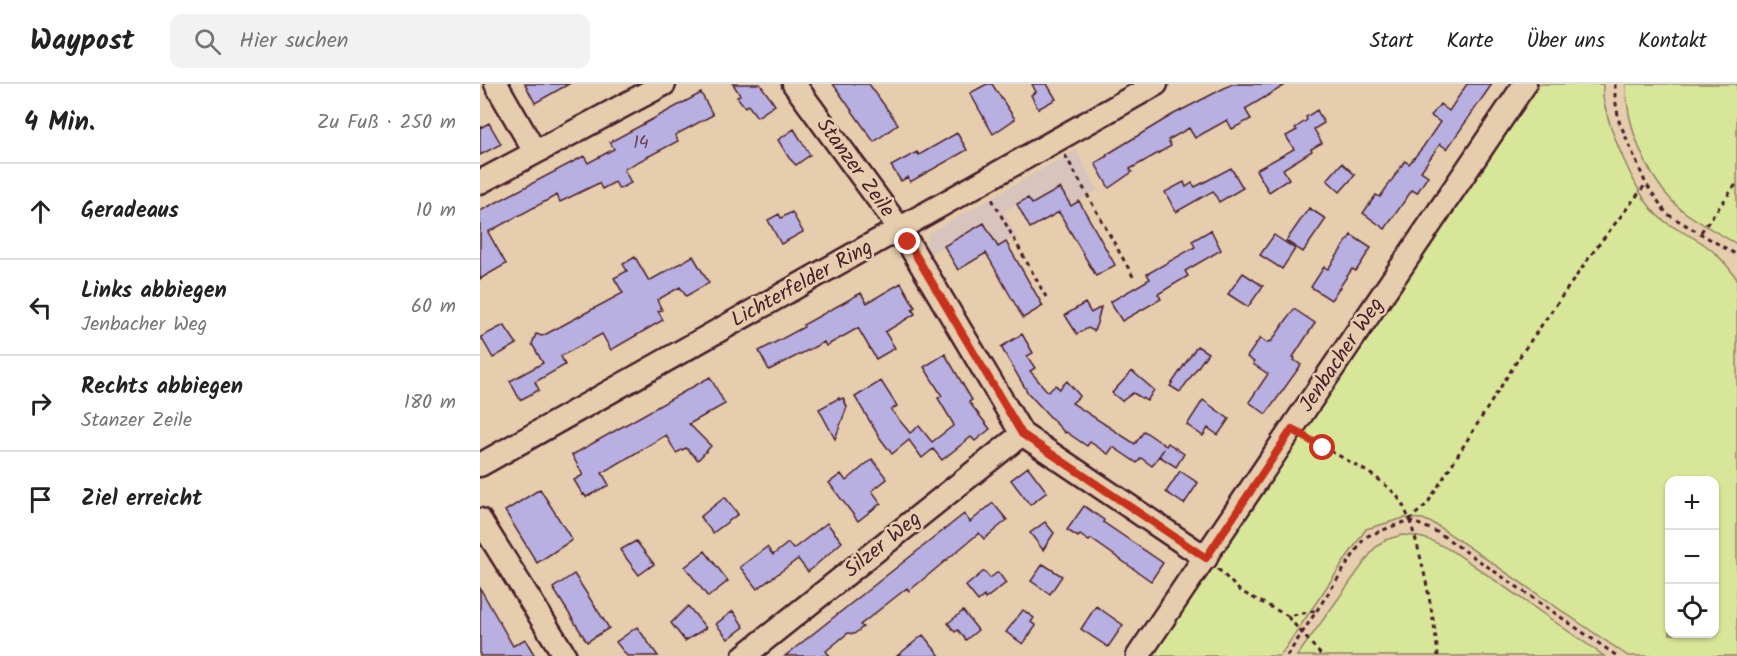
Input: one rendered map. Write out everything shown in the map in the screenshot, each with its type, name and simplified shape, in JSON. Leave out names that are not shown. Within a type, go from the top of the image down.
[{"type":"street","points":[[496,84],[535,152]]},
{"type":"street","points":[[480,182],[664,84]]},
{"type":"street","name":"Stanzer Zeile","points":[[794,84],[900,228],[1022,434],[1206,558]]},
{"type":"street","name":"Lichterfelder Ring","points":[[480,465],[1156,84]]},
{"type":"street","name":"Jenbacher Weg","points":[[1138,656],[1525,84]]},
{"type":"street","name":"Silzer Weg","points":[[744,656],[1022,434]]},
{"type":"street","points":[[480,520],[566,656]]},
{"type":"path","points":[[1615,84],[1619,121],[1646,184],[1667,214],[1737,255]]},
{"type":"path","points":[[1064,154],[1135,280]]},
{"type":"path","points":[[1701,232],[1737,183]]},
{"type":"path","points":[[1287,656],[1365,537],[1409,520],[1427,504],[1522,352],[1596,248],[1646,184]]},
{"type":"path","points":[[990,196],[1046,297]]},
{"type":"path","points":[[1292,429],[1368,473],[1398,496],[1409,520],[1427,586],[1438,656]]},
{"type":"path","points":[[1409,520],[1439,533],[1617,656]]},
{"type":"path","points":[[1206,558],[1240,591],[1288,616],[1322,656]]},
{"type":"path","points":[[1288,616],[1318,610]]},
{"type":"shaded area","points":[[1076,150],[1098,190],[1030,228],[1016,205],[1004,212],[1017,236],[958,270],[944,246],[928,255],[925,249],[929,233]]},
{"type":"green space","points":[[1537,84],[1603,84],[1603,100],[1618,145],[1632,177],[1648,204],[1666,223],[1696,239],[1712,251],[1737,279],[1737,656],[1628,656],[1438,526],[1423,519],[1404,518],[1366,529],[1280,656],[1148,656]]},
{"type":"green space","points":[[1626,84],[1737,84],[1737,244],[1687,214],[1674,203],[1654,178],[1639,148],[1629,116]]},
{"type":"green space","points":[[1402,535],[1430,540],[1457,554],[1604,656],[1297,656],[1374,549],[1385,540]]},
{"type":"building","points":[[525,84],[569,84],[535,103]]},
{"type":"building","points":[[733,84],[760,84],[775,105],[757,117],[748,105],[745,107],[737,97],[740,95]]},
{"type":"building","points":[[833,84],[869,84],[898,124],[874,142]]},
{"type":"building","points":[[987,84],[992,84],[1015,119],[993,134],[970,93]]},
{"type":"building","points":[[1032,84],[1047,84],[1056,99],[1038,109],[1031,95],[1036,92]]},
{"type":"building","points":[[1232,84],[1287,84],[1245,109],[1251,119],[1232,129],[1227,120],[1195,138],[1189,128],[1168,140],[1171,146],[1130,169],[1132,172],[1109,188],[1095,163],[1172,115]]},
{"type":"building","points":[[1467,84],[1492,84],[1447,149],[1440,144],[1421,171],[1428,176],[1417,193],[1412,190],[1385,229],[1363,213],[1376,195],[1380,197],[1405,161],[1409,164],[1423,147],[1440,122],[1431,116],[1440,104],[1449,111]]},
{"type":"building","points":[[701,93],[713,115],[675,135],[678,141],[624,169],[631,183],[619,189],[615,182],[602,189],[599,183],[560,202],[557,195],[488,232],[506,264],[480,279],[480,211],[584,156],[588,163],[614,149],[610,142]]},
{"type":"building","points":[[1317,110],[1324,123],[1314,129],[1322,143],[1283,169],[1289,179],[1269,192],[1256,170],[1294,149],[1286,136],[1297,130],[1295,128],[1307,120],[1306,117]]},
{"type":"building","points":[[489,123],[501,144],[480,155],[480,128]]},
{"type":"building","points":[[794,129],[810,155],[796,165],[778,140]]},
{"type":"building","points":[[957,133],[967,150],[910,182],[908,177],[901,181],[891,166],[917,152],[919,155]]},
{"type":"building","points":[[1342,163],[1355,175],[1340,192],[1327,180]]},
{"type":"building","points":[[1231,168],[1243,188],[1219,202],[1213,191],[1176,212],[1165,192],[1184,182],[1186,187],[1192,183],[1195,187]]},
{"type":"building","points":[[1060,188],[1071,206],[1079,201],[1115,265],[1096,276],[1059,212],[1030,228],[1017,204],[1028,198],[1032,204]]},
{"type":"building","points":[[1309,208],[1326,219],[1303,252],[1286,241]]},
{"type":"building","points":[[792,212],[803,232],[781,244],[768,220],[779,214],[781,218]]},
{"type":"building","points":[[984,223],[998,247],[1006,242],[1043,306],[1023,318],[986,253],[958,270],[944,246]]},
{"type":"building","points":[[1211,230],[1221,250],[1185,271],[1188,276],[1158,294],[1161,299],[1122,321],[1110,302],[1150,279],[1147,274],[1195,247],[1192,241]]},
{"type":"building","points":[[1274,235],[1295,249],[1282,269],[1260,255]]},
{"type":"building","points":[[1351,235],[1371,248],[1356,271],[1352,269],[1331,300],[1311,287],[1324,267],[1328,269]]},
{"type":"building","points":[[693,256],[709,283],[686,296],[680,287],[657,300],[662,310],[658,311],[663,320],[611,350],[602,334],[561,356],[565,365],[535,382],[539,390],[520,400],[510,381],[543,363],[532,344],[536,334],[542,336],[623,293],[614,278],[627,271],[623,264],[635,257],[649,281]]},
{"type":"building","points":[[1243,273],[1263,286],[1248,307],[1228,294]]},
{"type":"building","points":[[901,283],[915,307],[912,309],[915,314],[885,332],[895,348],[876,359],[858,328],[826,346],[824,342],[769,370],[759,351],[861,293],[867,303]]},
{"type":"building","points":[[1085,303],[1091,313],[1101,307],[1097,323],[1094,331],[1088,328],[1077,334],[1065,315]]},
{"type":"building","points":[[1294,309],[1315,323],[1293,357],[1301,365],[1266,414],[1249,402],[1268,374],[1247,357],[1260,338],[1267,343],[1271,342]]},
{"type":"building","points":[[504,325],[517,344],[493,358],[481,337]]},
{"type":"building","points":[[1022,334],[1033,353],[1027,356],[1035,368],[1030,371],[1048,392],[1056,385],[1059,389],[1067,381],[1080,396],[1072,403],[1135,444],[1144,431],[1166,446],[1168,443],[1184,454],[1176,467],[1159,456],[1152,466],[1141,458],[1137,463],[1113,447],[1108,454],[1090,442],[1087,446],[1065,433],[1028,393],[1001,347]]},
{"type":"building","points":[[1197,346],[1208,353],[1180,392],[1170,386]]},
{"type":"building","points":[[945,354],[972,400],[969,402],[990,429],[975,441],[971,437],[942,460],[933,449],[922,458],[909,440],[892,454],[855,397],[881,381],[897,406],[891,410],[910,433],[919,426],[932,442],[954,425],[938,398],[942,396],[924,367]]},
{"type":"building","points":[[1132,371],[1154,390],[1147,401],[1133,393],[1122,401],[1112,393]]},
{"type":"building","points":[[710,377],[725,404],[689,424],[711,446],[698,460],[686,448],[676,453],[666,435],[602,473],[609,485],[586,497],[583,495],[574,480],[583,475],[572,455]]},
{"type":"building","points":[[839,398],[839,400],[843,398],[847,407],[835,439],[819,409]]},
{"type":"building","points":[[1203,400],[1229,419],[1218,435],[1208,428],[1203,436],[1187,425]]},
{"type":"building","points":[[872,459],[887,479],[872,491],[881,503],[858,521],[829,483],[841,474],[846,481]]},
{"type":"building","points":[[1028,467],[1047,492],[1030,505],[1011,480]]},
{"type":"building","points":[[1180,471],[1198,483],[1184,504],[1166,492]]},
{"type":"building","points":[[540,489],[572,540],[537,563],[505,511]]},
{"type":"building","points":[[725,497],[738,514],[713,533],[700,517]]},
{"type":"building","points":[[993,503],[1007,520],[984,539],[979,533],[909,591],[907,588],[860,625],[863,627],[854,634],[848,633],[826,651],[830,656],[785,656],[964,514],[970,522]]},
{"type":"building","points":[[1084,506],[1104,520],[1103,522],[1163,563],[1151,581],[1091,539],[1089,541],[1080,535],[1078,537],[1067,530]]},
{"type":"building","points":[[1045,522],[1054,533],[1043,550],[1030,533]]},
{"type":"building","points":[[827,523],[842,542],[808,572],[798,559],[757,589],[740,567],[767,547],[773,555],[788,543],[793,549]]},
{"type":"building","points":[[636,541],[654,564],[639,575],[620,550]]},
{"type":"building","points":[[705,551],[728,581],[708,597],[685,567]]},
{"type":"building","points":[[1043,564],[1062,576],[1050,594],[1031,581]]},
{"type":"building","points":[[984,571],[990,578],[998,572],[1006,583],[985,599],[984,596],[978,601],[966,586]]},
{"type":"building","points":[[574,574],[609,628],[587,642],[553,588]]},
{"type":"building","points":[[480,588],[513,646],[525,639],[535,656],[480,656]]},
{"type":"building","points":[[688,606],[706,628],[685,641],[671,623]]},
{"type":"building","points":[[1096,606],[1123,625],[1108,647],[1081,629]]},
{"type":"building","points":[[1023,610],[1034,618],[1031,622],[1036,626],[1023,644],[1006,632]]},
{"type":"building","points":[[733,611],[744,627],[728,639],[716,624]]},
{"type":"building","points":[[963,611],[978,630],[966,640],[948,623]]},
{"type":"building","points":[[637,627],[658,656],[627,656],[616,642]]},
{"type":"building","points":[[923,635],[940,656],[897,656]]},
{"type":"route","points":[[908,242],[1022,434],[1206,558],[1292,429],[1323,448]]}]
